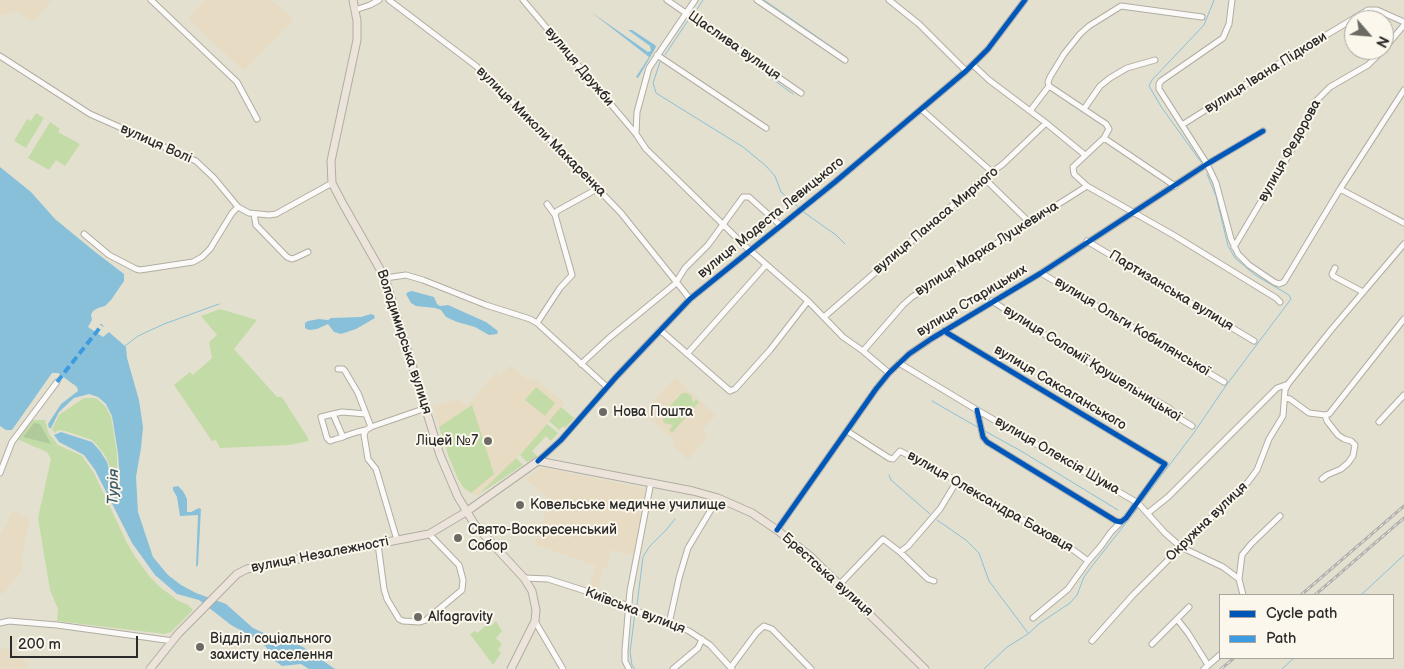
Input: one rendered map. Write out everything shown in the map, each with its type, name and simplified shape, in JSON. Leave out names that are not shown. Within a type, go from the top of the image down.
[{"type":"main road","name":"Володимирська вулиця","points":[[353,0],[358,30],[331,161],[332,183],[385,278],[440,455],[458,497],[466,512],[488,540],[524,578],[534,600],[536,610],[534,622]]},
{"type":"main road","name":"Брестська вулиця","points":[[538,461],[652,482],[718,498],[752,513],[796,544],[840,584],[926,669]]},
{"type":"main road","points":[[466,512],[538,461]]},
{"type":"main road","name":"вулиця Незалежності","points":[[150,669],[192,620],[237,574],[247,569],[429,534],[466,512]]},
{"type":"main road","points":[[511,669],[534,622]]},
{"type":"street","points":[[151,0],[237,82],[257,119]]},
{"type":"street","points":[[355,10],[379,0]]},
{"type":"street","name":"вулиця Миколи Макаренка","points":[[390,0],[476,66],[565,154],[621,213],[690,299]]},
{"type":"street","name":"вулиця Дружби","points":[[523,0],[636,134],[646,149],[750,250],[808,301],[843,337],[863,350]]},
{"type":"street","name":"Щаслива вулиця","points":[[667,0],[801,93]]},
{"type":"street","points":[[636,134],[637,112],[646,76],[657,55],[695,0]]},
{"type":"street","points":[[757,0],[845,60]]},
{"type":"street","points":[[889,0],[918,24],[966,71]]},
{"type":"street","name":"вулиця Модеста Левицького","points":[[538,461],[561,440],[607,387],[690,299],[801,210],[973,65],[988,49],[1025,0]]},
{"type":"street","points":[[1232,0],[1229,24],[1223,38],[1158,84],[1159,89],[1208,164],[1216,183],[1228,228],[1238,254],[1249,265],[1274,282],[1281,284],[1284,282],[1340,189],[1404,90]]},
{"type":"street","points":[[1030,111],[1049,86],[1050,77],[1076,39],[1121,3],[1202,17]]},
{"type":"street","name":"вулиця Івана Підкови","points":[[1182,125],[1368,10],[1377,10],[1404,23]]},
{"type":"street","name":"вулиця Федорова","points":[[1394,36],[1404,23]]},
{"type":"street","points":[[657,55],[766,128]]},
{"type":"street","name":"вулиця Волі","points":[[0,56],[90,114],[196,161],[214,178],[238,207],[254,214],[269,215],[283,211],[332,183]]},
{"type":"street","points":[[1084,109],[1100,86],[1110,78],[1127,68],[1155,60]]},
{"type":"street","name":"вулиця Федорова","points":[[1234,247],[1298,141],[1314,103],[1330,88],[1373,60]]},
{"type":"street","points":[[973,65],[989,80],[1046,123],[1084,155]]},
{"type":"street","points":[[1049,86],[1106,124],[1109,129],[1104,138],[1073,167],[1072,171],[1074,174],[1088,186],[1135,212],[1280,302]]},
{"type":"street","points":[[921,109],[992,172]]},
{"type":"street","name":"вулиця Панаса Мирного","points":[[824,317],[984,178],[1003,164],[1046,123]]},
{"type":"street","points":[[1208,164],[1263,131]]},
{"type":"street","points":[[1104,138],[1175,186]]},
{"type":"street","name":"вулиця Старицьких","points":[[777,530],[847,431],[899,363],[917,348],[1041,273],[1208,164]]},
{"type":"street","points":[[984,178],[1030,222]]},
{"type":"street","name":"вулиця Марка Луцкевича","points":[[863,350],[912,296],[1088,186]]},
{"type":"street","points":[[555,215],[557,211],[597,189]]},
{"type":"street","points":[[1340,189],[1404,223]]},
{"type":"street","points":[[581,364],[676,282],[685,268],[708,245],[724,225],[744,197],[746,196],[780,226]]},
{"type":"street","points":[[537,323],[560,288],[572,275],[555,215],[547,204]]},
{"type":"street","points":[[84,234],[109,255],[136,269],[193,262],[202,257],[210,248],[232,213],[238,207]]},
{"type":"street","points":[[254,214],[256,225],[287,257],[292,259],[308,252]]},
{"type":"street","name":"Партизанська вулиця","points":[[1088,242],[1254,341]]},
{"type":"street","name":"Окружна вулиця","points":[[1092,641],[1181,546],[1248,482],[1257,470],[1269,439],[1283,416],[1285,390],[1288,384],[1404,244]]},
{"type":"street","points":[[687,354],[766,265]]},
{"type":"street","points":[[1335,268],[1333,276],[1363,292]]},
{"type":"street","name":"вулиця Ольги Кобилянської","points":[[1041,273],[1224,382]]},
{"type":"street","points":[[385,278],[406,276],[423,280],[486,305],[530,319],[537,323],[607,387]]},
{"type":"street","points":[[660,330],[730,391],[735,389],[770,350],[808,301]]},
{"type":"street","name":"вулиця Соломії Крушельницької","points":[[992,301],[1098,368],[1169,408],[1179,418],[1192,426]]},
{"type":"street","points":[[1285,398],[1290,399],[1309,413],[1325,415],[1334,408],[1402,326],[1404,319]]},
{"type":"street","name":"вулиця Саксаганського","points":[[944,331],[1165,464],[1138,503]]},
{"type":"street","points":[[863,350],[890,373]]},
{"type":"street","name":"вулиця Олексія Шума","points":[[899,363],[1138,503],[1165,533],[1181,546],[1223,567],[1239,579]]},
{"type":"street","points":[[338,369],[345,371],[358,393],[366,414],[368,428],[364,440],[368,459],[376,469],[397,540]]},
{"type":"street","points":[[0,473],[12,442],[57,382]]},
{"type":"street","name":"Окружна вулиця","points":[[1148,513],[1168,497],[1277,388],[1288,384]]},
{"type":"street","points":[[1379,422],[1404,395]]},
{"type":"street","points":[[366,414],[342,412],[321,417],[327,438],[330,441],[426,408]]},
{"type":"street","points":[[977,410],[987,442],[1116,521],[1121,522]]},
{"type":"street","points":[[333,414],[343,437]]},
{"type":"street","points":[[1322,479],[1341,470],[1348,463],[1355,445],[1338,435],[1330,426],[1325,415]]},
{"type":"street","name":"вулиця Олександра Баховця","points":[[847,431],[889,458],[893,458],[900,451],[957,481],[1072,549],[1088,561],[1068,589],[1033,618]]},
{"type":"street","points":[[900,552],[920,533],[940,509],[957,481]]},
{"type":"street","points":[[629,669],[625,661],[633,569],[652,482]]},
{"type":"street","points":[[669,624],[688,548],[718,498]]},
{"type":"street","points":[[1088,561],[1111,532],[1138,503]]},
{"type":"street","points":[[1243,594],[1239,579],[1242,555],[1280,516]]},
{"type":"street","points":[[378,544],[387,599],[399,619],[420,622],[426,620],[462,590],[463,580],[459,565],[429,534]]},
{"type":"street","points":[[840,584],[883,539],[900,552],[928,579],[934,581]]},
{"type":"street","name":"Київська вулиця","points":[[524,578],[548,579],[629,606],[634,610],[689,631],[702,639],[732,668]]},
{"type":"street","points":[[1152,644],[1189,607]]},
{"type":"street","points":[[1177,619],[1188,633],[1206,667],[1219,656]]},
{"type":"street","points":[[0,622],[9,621],[122,633],[173,641]]},
{"type":"street","points":[[534,622],[563,669]]},
{"type":"street","points":[[732,668],[764,626],[772,629],[811,669]]},
{"type":"street","points":[[673,669],[698,648],[702,639]]},
{"type":"shaded area","points":[[0,0],[52,0],[33,22],[16,11],[0,16]]},
{"type":"shaded area","points":[[204,0],[272,0],[294,19],[244,71],[188,19]]},
{"type":"shaded area","name":"Ліцей №7","points":[[510,365],[528,380],[534,378],[565,403],[520,455],[478,495],[464,488],[458,479],[433,406],[459,399],[467,406],[496,372],[500,376]]},
{"type":"shaded area","points":[[675,377],[716,415],[702,431],[708,437],[688,460],[672,445],[675,441],[643,412]],"holes":[[[685,393],[691,396],[692,404],[696,399],[699,402],[674,424]]]},
{"type":"shaded area","points":[[540,468],[648,489],[633,556],[611,550],[607,568],[604,568],[596,593],[587,591],[596,566],[534,544],[550,500],[526,479]]},
{"type":"shaded area","points":[[13,510],[30,519],[21,560],[23,569],[5,592],[0,595],[0,536]]},
{"type":"shaded area","points":[[7,647],[28,664],[25,669],[0,669],[0,649]]},
{"type":"green space","points":[[36,113],[44,118],[26,148],[14,141],[27,119],[31,121]]},
{"type":"green space","points":[[50,122],[60,129],[58,132],[80,144],[65,166],[56,160],[49,170],[28,158]]},
{"type":"green space","points":[[220,309],[257,320],[234,349],[277,397],[282,397],[308,438],[308,441],[289,445],[220,448],[216,440],[212,441],[174,385],[190,372],[193,375],[212,358],[209,342],[217,335],[201,316]]},
{"type":"green space","points":[[536,387],[555,403],[545,416],[525,400]]},
{"type":"green space","points":[[682,393],[691,395],[693,403],[696,399],[699,402],[672,433],[669,430],[673,425],[664,423],[662,415]]},
{"type":"green space","points":[[84,398],[96,398],[106,407],[111,417],[117,453],[117,485],[106,457],[92,440],[65,431],[58,430],[55,433],[52,429],[59,415]]},
{"type":"green space","points":[[472,405],[494,474],[471,493],[464,488],[458,479],[439,427]]},
{"type":"green space","points":[[561,407],[574,418],[565,428],[563,426],[559,430],[549,421]]},
{"type":"green space","points":[[33,420],[45,420],[49,434],[58,445],[82,456],[94,473],[136,558],[160,587],[193,610],[171,632],[165,634],[57,621],[58,609],[50,590],[38,518],[51,459],[47,452],[17,439]]},
{"type":"green space","points":[[34,423],[40,424],[51,444],[23,437]]},
{"type":"green space","points":[[547,424],[558,433],[551,441],[546,436],[532,451],[537,456],[527,462],[520,455]]},
{"type":"green space","points":[[516,458],[523,465],[478,495]]},
{"type":"green space","points":[[496,621],[502,631],[496,638],[502,644],[498,649],[501,653],[493,665],[470,634],[475,631],[477,633],[488,624],[491,626]]},
{"type":"water","points":[[591,12],[648,52],[651,51],[650,46],[628,30],[632,30],[655,45],[656,47],[638,78],[636,77],[649,57]]},
{"type":"water","name":"Турія","points":[[0,167],[31,192],[55,219],[124,274],[124,281],[111,300],[105,306],[93,311],[91,315],[92,320],[88,327],[103,337],[109,332],[126,347],[127,358],[139,400],[143,427],[136,477],[138,512],[153,557],[168,575],[181,585],[196,593],[226,604],[253,628],[270,636],[284,638],[303,647],[335,669],[309,669],[301,664],[282,666],[268,656],[267,648],[260,641],[231,625],[199,600],[177,594],[155,575],[132,543],[95,470],[84,455],[59,442],[54,435],[61,432],[92,442],[107,462],[114,487],[117,489],[120,481],[112,416],[106,404],[98,397],[89,394],[74,398],[59,412],[51,428],[49,428],[48,424],[61,404],[78,391],[77,387],[58,373],[52,373],[12,430],[6,430],[0,426]]},
{"type":"water","points":[[412,291],[434,297],[440,306],[448,305],[486,322],[498,331],[497,334],[489,335],[475,327],[457,322],[446,317],[441,310],[416,306],[411,303],[406,294]]},
{"type":"water","points":[[371,314],[375,318],[356,329],[341,334],[334,332],[328,324],[317,329],[309,330],[305,328],[305,323],[308,321],[361,317]]},
{"type":"water","points":[[178,486],[187,499],[187,512],[201,509],[198,565],[196,567],[198,515],[180,516],[177,497],[173,490],[173,487]]},
{"type":"waterway","points":[[694,14],[703,0]]},
{"type":"waterway","points":[[764,0],[846,57]]},
{"type":"waterway","points":[[1201,162],[1162,108],[1149,86],[1152,80],[1204,25],[1214,0]]},
{"type":"waterway","points":[[665,55],[689,19]]},
{"type":"waterway","points":[[700,26],[793,94]]},
{"type":"waterway","points":[[660,62],[653,83],[656,93],[743,147],[765,165],[775,176],[781,192],[799,208]]},
{"type":"waterway","points":[[1142,501],[1291,299],[1289,295],[1255,275],[1235,258],[1228,246],[1216,196],[1207,174]]},
{"type":"waterway","points":[[802,211],[836,235],[845,244]]},
{"type":"waterway","points":[[125,346],[138,336],[164,324],[219,304]]},
{"type":"waterway","points":[[932,401],[979,428]]},
{"type":"waterway","points":[[983,430],[1118,510]]},
{"type":"waterway","points":[[889,475],[891,480],[930,514]]},
{"type":"waterway","points":[[984,669],[1007,647],[1070,603],[1077,595],[1084,577],[1137,509]]},
{"type":"waterway","points":[[637,605],[643,557],[649,547],[675,519]]},
{"type":"waterway","points":[[937,520],[966,540],[979,553],[989,581],[1028,633]]},
{"type":"waterway","points":[[1362,594],[1404,555]]},
{"type":"waterway","points":[[635,613],[630,652],[632,665],[635,669]]},
{"type":"waterway","points":[[1282,669],[1293,659]]},
{"type":"railway","points":[[1302,594],[1404,506]]},
{"type":"railway","points":[[1316,594],[1404,518]]},
{"type":"railway","points":[[1221,669],[1233,659]]},
{"type":"marked path","points":[[57,382],[102,325]]},
{"type":"cycle path","points":[[538,461],[561,440],[616,377],[690,299],[835,182],[966,71],[988,49],[1025,0]]},
{"type":"cycle path","points":[[777,530],[876,389],[889,373],[909,354],[1041,273],[1207,164],[1263,131]]},
{"type":"cycle path","points":[[944,331],[1165,464],[1126,518],[1121,522],[1116,521],[987,442],[983,437],[977,410]]},
{"type":"place","name":"Нова Пошта","points":[[603,412]]},
{"type":"place","name":"Ліцей №7","points":[[488,441]]},
{"type":"place","name":"Ковельське медичне училище","points":[[520,505]]},
{"type":"place","name":"Свято-Воскресенський Собор","points":[[458,538]]},
{"type":"place","name":"Alfagravity","points":[[418,617]]},
{"type":"place","name":"Відділ соціального захисту населення","points":[[200,647]]}]
